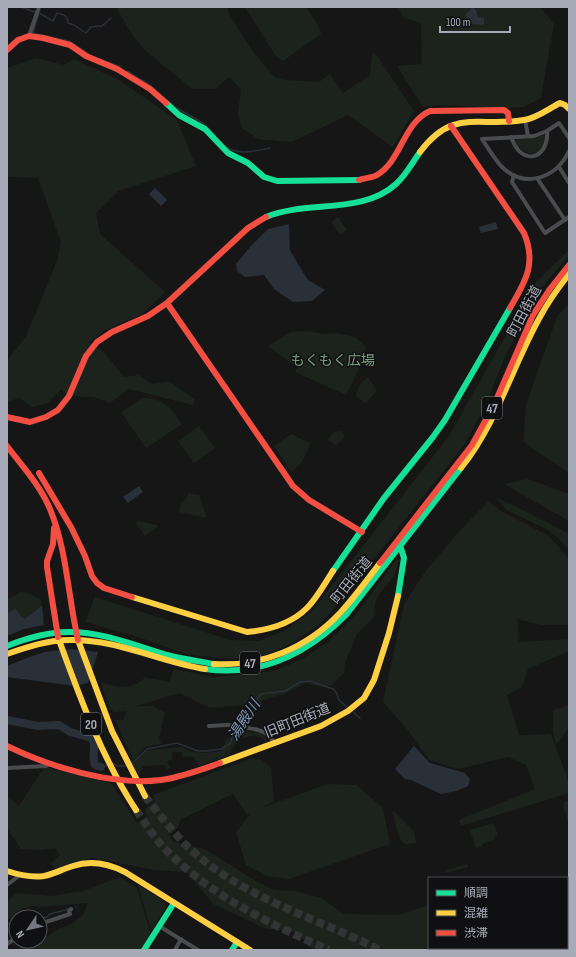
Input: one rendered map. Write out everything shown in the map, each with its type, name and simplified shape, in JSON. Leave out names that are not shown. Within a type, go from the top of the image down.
[{"type":"main road","points":[[7,49],[18,40],[30,36],[37,36],[67,43],[89,58],[120,70],[153,91],[179,115],[203,127],[228,154],[248,163],[264,177],[277,181],[358,180],[375,176],[391,163],[416,120],[423,114],[430,111],[503,110],[508,113],[509,122]]},
{"type":"main road","points":[[7,417],[30,422],[46,417],[58,410],[68,396],[83,362],[95,345],[112,332],[148,316],[167,303],[256,221],[281,211],[361,201],[380,195],[392,188],[403,177],[428,141],[441,131],[461,122],[475,120],[509,122],[525,120],[538,116],[558,104],[564,104],[569,109]]},
{"type":"main road","points":[[39,473],[71,527],[85,556],[92,576],[97,583],[104,588],[247,632],[257,632],[279,627],[293,619],[308,607],[362,532],[384,498],[430,441],[448,415],[525,282],[529,269],[530,251],[524,233],[451,126]]},
{"type":"main road","name":"町田街道","points":[[520,350],[528,326],[539,305],[569,266]]},
{"type":"main road","name":"町田街道","points":[[7,646],[32,637],[57,632],[76,632],[106,636],[172,656],[208,664],[239,664],[260,661],[279,655],[299,646],[317,634],[333,620],[468,461],[489,420],[520,350],[553,293],[569,274]]},
{"type":"main road","points":[[167,303],[293,486],[309,500],[362,532]]},
{"type":"main road","points":[[7,446],[36,484],[50,508],[62,553],[78,640]]},
{"type":"main road","points":[[54,522],[53,544],[47,561],[47,567],[59,640]]},
{"type":"main road","name":"町田街道","points":[[7,654],[32,646],[59,640],[78,640],[105,643],[204,669],[236,670],[267,665],[297,654],[332,630],[346,615],[399,543]]},
{"type":"main road","name":"旧町田街道","points":[[7,746],[51,764],[111,779],[126,781],[154,781],[193,773],[321,726],[356,705],[364,698],[373,684],[391,627],[404,561],[404,555],[399,543]]},
{"type":"main road","name":"20","points":[[59,640],[105,756],[113,773],[136,810]]},
{"type":"main road","name":"20","points":[[78,640],[112,731],[140,789],[145,796]]},
{"type":"main road","points":[[7,872],[20,875],[43,876],[86,864],[107,865],[124,872],[250,950]]},
{"type":"main road","points":[[144,950],[174,903]]},
{"type":"main road","points":[[232,950],[237,942]]},
{"type":"street","points":[[30,36],[38,9]]},
{"type":"street","points":[[525,120],[528,136]]},
{"type":"street","points":[[569,138],[559,123],[540,134],[482,139],[501,166],[514,175],[527,179],[546,176],[559,167],[569,151]]},
{"type":"street","points":[[511,137],[516,147],[522,153],[530,156],[545,149],[547,131]]},
{"type":"street","points":[[559,167],[569,183]]},
{"type":"street","points":[[514,175],[512,182],[545,233],[569,217]]},
{"type":"street","points":[[538,178],[565,220]]},
{"type":"street","points":[[209,726],[235,725],[257,729],[267,734],[275,743]]},
{"type":"street","points":[[7,768],[46,766],[51,764]]},
{"type":"street","points":[[7,885],[20,875]]},
{"type":"street","points":[[48,921],[70,914],[69,912],[71,909]]},
{"type":"street","points":[[159,926],[198,950]]},
{"type":"street","points":[[174,950],[181,939]]},
{"type":"green space","points":[[116,7],[227,7],[229,14],[254,53],[274,77],[285,80],[319,82],[330,74],[343,93],[370,75],[372,54],[375,53],[414,111],[393,147],[348,115],[292,142],[258,139],[242,128],[238,114],[241,89],[229,77],[215,89],[193,89],[145,50],[132,35]]},
{"type":"green space","points":[[245,7],[306,7],[318,25],[321,34],[283,61],[275,55]]},
{"type":"green space","points":[[398,7],[540,7],[554,24],[541,98],[524,107],[511,108],[439,105],[423,107],[397,66],[422,64],[421,23],[403,17]]},
{"type":"green space","points":[[36,58],[64,65],[74,59],[119,80],[177,120],[196,166],[118,191],[96,213],[100,234],[165,292],[142,314],[104,331],[89,343],[104,352],[124,377],[138,375],[152,384],[169,381],[195,400],[193,405],[129,389],[110,403],[93,397],[69,396],[61,390],[47,403],[33,407],[19,398],[7,402],[7,361],[26,336],[57,261],[61,242],[38,178],[7,177],[7,68]]},
{"type":"green space","points":[[544,135],[546,137],[545,144],[538,152],[534,153],[524,151],[515,142],[517,139]]},
{"type":"green space","points":[[338,217],[347,230],[340,235],[331,222]]},
{"type":"green space","points":[[569,250],[569,256],[540,289],[507,352],[486,404],[465,444],[342,599],[319,625],[297,640],[271,653],[252,659],[232,659],[189,655],[141,638],[85,622],[95,597],[230,640],[258,641],[282,632],[312,611],[449,436],[536,282]]},
{"type":"green space","points":[[569,303],[569,473],[523,441],[526,406],[538,370],[557,317]]},
{"type":"green space","name":"もくもく広場","points":[[309,331],[324,334],[338,333],[355,337],[366,347],[354,380],[346,395],[295,372],[297,368],[268,346],[291,332]]},
{"type":"green space","points":[[368,377],[377,391],[365,403],[356,396],[360,385]]},
{"type":"green space","points":[[142,398],[150,398],[166,405],[182,424],[146,448],[121,412]]},
{"type":"green space","points":[[199,426],[215,448],[194,463],[178,441]]},
{"type":"green space","points":[[341,431],[345,436],[336,445],[328,440],[334,432]]},
{"type":"green space","points":[[291,434],[310,443],[303,459],[291,472],[274,446]]},
{"type":"green space","points":[[528,479],[569,494],[569,521],[504,484]]},
{"type":"green space","points":[[188,493],[200,495],[206,518],[179,512],[181,503],[187,498]]},
{"type":"green space","points":[[497,498],[569,534],[569,550],[550,531],[505,509]]},
{"type":"green space","points":[[488,502],[504,513],[549,536],[569,559],[569,625],[542,625],[517,619],[519,642],[569,639],[569,651],[528,669],[522,687],[507,695],[519,735],[551,734],[569,783],[569,793],[461,826],[459,820],[535,789],[526,765],[508,757],[458,769],[429,760],[407,729],[383,702],[404,604],[427,569],[466,524]]},
{"type":"green space","points":[[138,521],[157,525],[157,527],[145,536],[136,523]]},
{"type":"green space","points":[[397,559],[399,560],[394,576],[379,594],[375,604],[374,617],[357,634],[345,663],[344,673],[330,686],[321,687],[306,683],[284,694],[263,700],[247,723],[245,705],[210,708],[180,693],[134,706],[153,706],[165,713],[159,737],[161,744],[145,747],[133,761],[115,720],[124,720],[126,711],[113,712],[113,710],[110,710],[100,682],[124,687],[135,684],[145,677],[169,682],[174,669],[213,677],[275,671],[302,659],[328,642],[358,612]]},
{"type":"green space","points":[[21,592],[28,593],[41,600],[42,605],[25,619],[20,615],[7,613],[7,599]]},
{"type":"green space","points":[[569,705],[569,728],[556,745],[553,732],[553,710]]},
{"type":"green space","points":[[234,730],[261,733],[267,738],[266,740],[255,735],[239,739],[228,755],[199,766],[194,757],[185,756],[183,759],[182,752],[172,752],[172,759],[167,761],[170,768],[167,769],[164,765],[143,766],[139,776],[133,769],[133,765],[137,758],[147,750],[182,747],[191,752],[204,753],[221,751],[225,742]]},
{"type":"green space","points":[[253,758],[262,760],[271,767],[274,801],[261,808],[328,784],[357,785],[383,808],[390,844],[289,879],[267,876],[246,865],[236,832],[251,813],[247,815],[233,794],[180,820],[178,828],[169,835],[174,842],[201,848],[215,855],[257,882],[274,890],[295,891],[321,898],[344,914],[398,915],[428,905],[428,949],[568,949],[569,923],[569,950],[313,950],[297,933],[265,928],[213,904],[187,872],[155,870],[92,858],[54,869],[51,863],[60,855],[55,848],[41,850],[21,849],[7,828],[7,795],[19,806],[44,767],[111,783],[137,823],[146,818],[145,809],[155,801],[153,795]]},
{"type":"green space","points":[[569,800],[568,821],[563,807],[564,802]]},
{"type":"green space","points":[[394,811],[414,832],[416,843],[403,843],[396,825]]},
{"type":"green space","points":[[494,823],[498,835],[494,837],[494,840],[482,844],[482,846],[476,848],[470,830]]},
{"type":"green space","points":[[467,864],[468,867],[447,873],[446,870]]},
{"type":"green space","points":[[120,877],[137,888],[151,935],[142,950],[18,950],[48,949],[48,936],[58,929],[72,924],[83,915],[88,903],[8,909],[7,920],[7,902],[17,893],[51,896],[83,891]]},
{"type":"green space","points":[[138,885],[165,902],[166,907],[151,931]]},
{"type":"shaded area","points":[[473,7],[476,10],[478,17],[484,18],[484,25],[470,24],[465,15]]},
{"type":"shaded area","points":[[155,188],[167,200],[161,206],[149,194]]},
{"type":"shaded area","points":[[496,222],[498,229],[481,233],[479,227]]},
{"type":"shaded area","points":[[289,224],[290,250],[308,280],[325,290],[312,301],[293,302],[274,289],[264,275],[245,277],[237,271],[236,264],[268,229]]},
{"type":"shaded area","points":[[139,486],[143,492],[128,503],[123,497]]},
{"type":"shaded area","points":[[42,605],[44,625],[24,629],[7,636],[7,613],[16,609],[25,619]]},
{"type":"shaded area","points":[[70,649],[98,652],[88,683],[75,686],[7,677],[7,666],[44,652]]},
{"type":"shaded area","points":[[414,746],[430,763],[465,773],[470,779],[468,786],[456,791],[441,794],[411,780],[405,779],[395,769]]},
{"type":"waterway","points":[[21,7],[35,12]]},
{"type":"waterway","points":[[39,13],[33,33],[69,41],[89,54]]},
{"type":"waterway","points":[[39,13],[53,21],[57,13],[64,15],[67,18],[68,23],[86,33],[91,27],[102,26],[111,18]]},
{"type":"waterway","points":[[100,59],[121,67]]},
{"type":"waterway","points":[[127,71],[150,85],[175,107],[203,123],[215,135]]},
{"type":"waterway","points":[[227,148],[243,152],[270,148]]},
{"type":"waterway","name":"湯殿川","points":[[131,764],[147,749],[177,743],[198,751],[221,749],[230,744],[234,733],[261,694],[285,691],[300,682],[310,681],[333,689],[339,700],[349,709]]},
{"type":"waterway","name":"湯殿川","points":[[352,711],[360,718]]},
{"type":"waterway","name":"湯殿川","points":[[7,720],[38,726],[59,725],[70,732],[92,738],[94,746],[94,762],[95,765],[101,767]]},
{"type":"waterway","name":"湯殿川","points":[[112,763],[118,766],[126,766]]},
{"type":"waterway","name":"湯殿川","points":[[101,767],[107,765]]},
{"type":"waterway","points":[[48,916],[50,914],[69,909]]},
{"type":"tunnel","points":[[145,796],[186,845],[207,863],[230,879],[278,905],[380,950]]},
{"type":"tunnel","points":[[136,810],[153,835],[165,849],[202,881],[222,895],[263,919],[329,950]]},
{"type":"traffic: fast","points":[[166,103],[179,115],[205,129],[228,153],[248,163],[264,177],[277,181],[359,180]]},
{"type":"traffic: fast","points":[[266,217],[299,209],[351,204],[382,194],[400,180],[420,152]]},
{"type":"traffic: fast","points":[[333,571],[384,498],[445,420],[510,308]]},
{"type":"traffic: fast","points":[[205,669],[226,671],[264,665],[282,659],[316,641],[346,615],[461,468]]},
{"type":"traffic: fast","points":[[398,596],[404,558],[399,542]]},
{"type":"traffic: fast","points":[[7,646],[45,634],[61,632],[94,634],[167,655],[214,664]]},
{"type":"traffic: fast","points":[[144,950],[174,903]]},
{"type":"traffic: fast","points":[[232,950],[237,942]]},
{"type":"traffic: slow","points":[[420,152],[432,138],[444,129],[456,124],[468,122],[508,122],[529,119],[560,103],[569,109]]},
{"type":"traffic: slow","points":[[461,468],[474,451],[485,432],[543,311],[569,274]]},
{"type":"traffic: slow","points":[[214,664],[232,664],[266,658],[283,653],[313,636],[340,613],[380,563]]},
{"type":"traffic: slow","points":[[132,597],[247,632],[255,631],[271,628],[287,622],[301,614],[314,600],[333,571]]},
{"type":"traffic: slow","points":[[220,763],[321,726],[348,711],[364,698],[374,680],[389,633],[398,596]]},
{"type":"traffic: slow","points":[[59,640],[102,749],[136,810]]},
{"type":"traffic: slow","points":[[78,640],[112,731],[145,796]]},
{"type":"traffic: slow","points":[[7,654],[30,646],[54,641],[87,641],[122,647],[188,666],[205,669]]},
{"type":"traffic: slow","points":[[7,871],[25,876],[39,877],[86,863],[113,867],[125,872],[250,950]]},
{"type":"traffic: jam","points":[[7,50],[18,40],[29,36],[70,45],[86,56],[117,69],[150,89],[166,103]]},
{"type":"traffic: jam","points":[[359,180],[375,176],[385,168],[398,151],[414,124],[430,111],[504,110],[508,113],[509,121]]},
{"type":"traffic: jam","points":[[451,126],[524,233],[528,244],[528,272],[510,308]]},
{"type":"traffic: jam","points":[[7,417],[30,422],[46,417],[58,410],[69,396],[86,356],[97,342],[112,332],[148,316],[167,303],[248,228],[266,217]]},
{"type":"traffic: jam","points":[[380,563],[472,445],[494,405],[533,315],[550,289],[569,265]]},
{"type":"traffic: jam","points":[[167,303],[293,486],[309,500],[362,532]]},
{"type":"traffic: jam","points":[[7,446],[25,468],[46,500],[56,525],[64,557],[78,640]]},
{"type":"traffic: jam","points":[[39,473],[71,527],[85,556],[92,576],[97,583],[104,588],[132,597]]},
{"type":"traffic: jam","points":[[54,528],[53,544],[47,561],[47,567],[58,637]]},
{"type":"traffic: jam","points":[[7,746],[62,768],[123,780],[142,781],[169,779],[220,763]]}]
